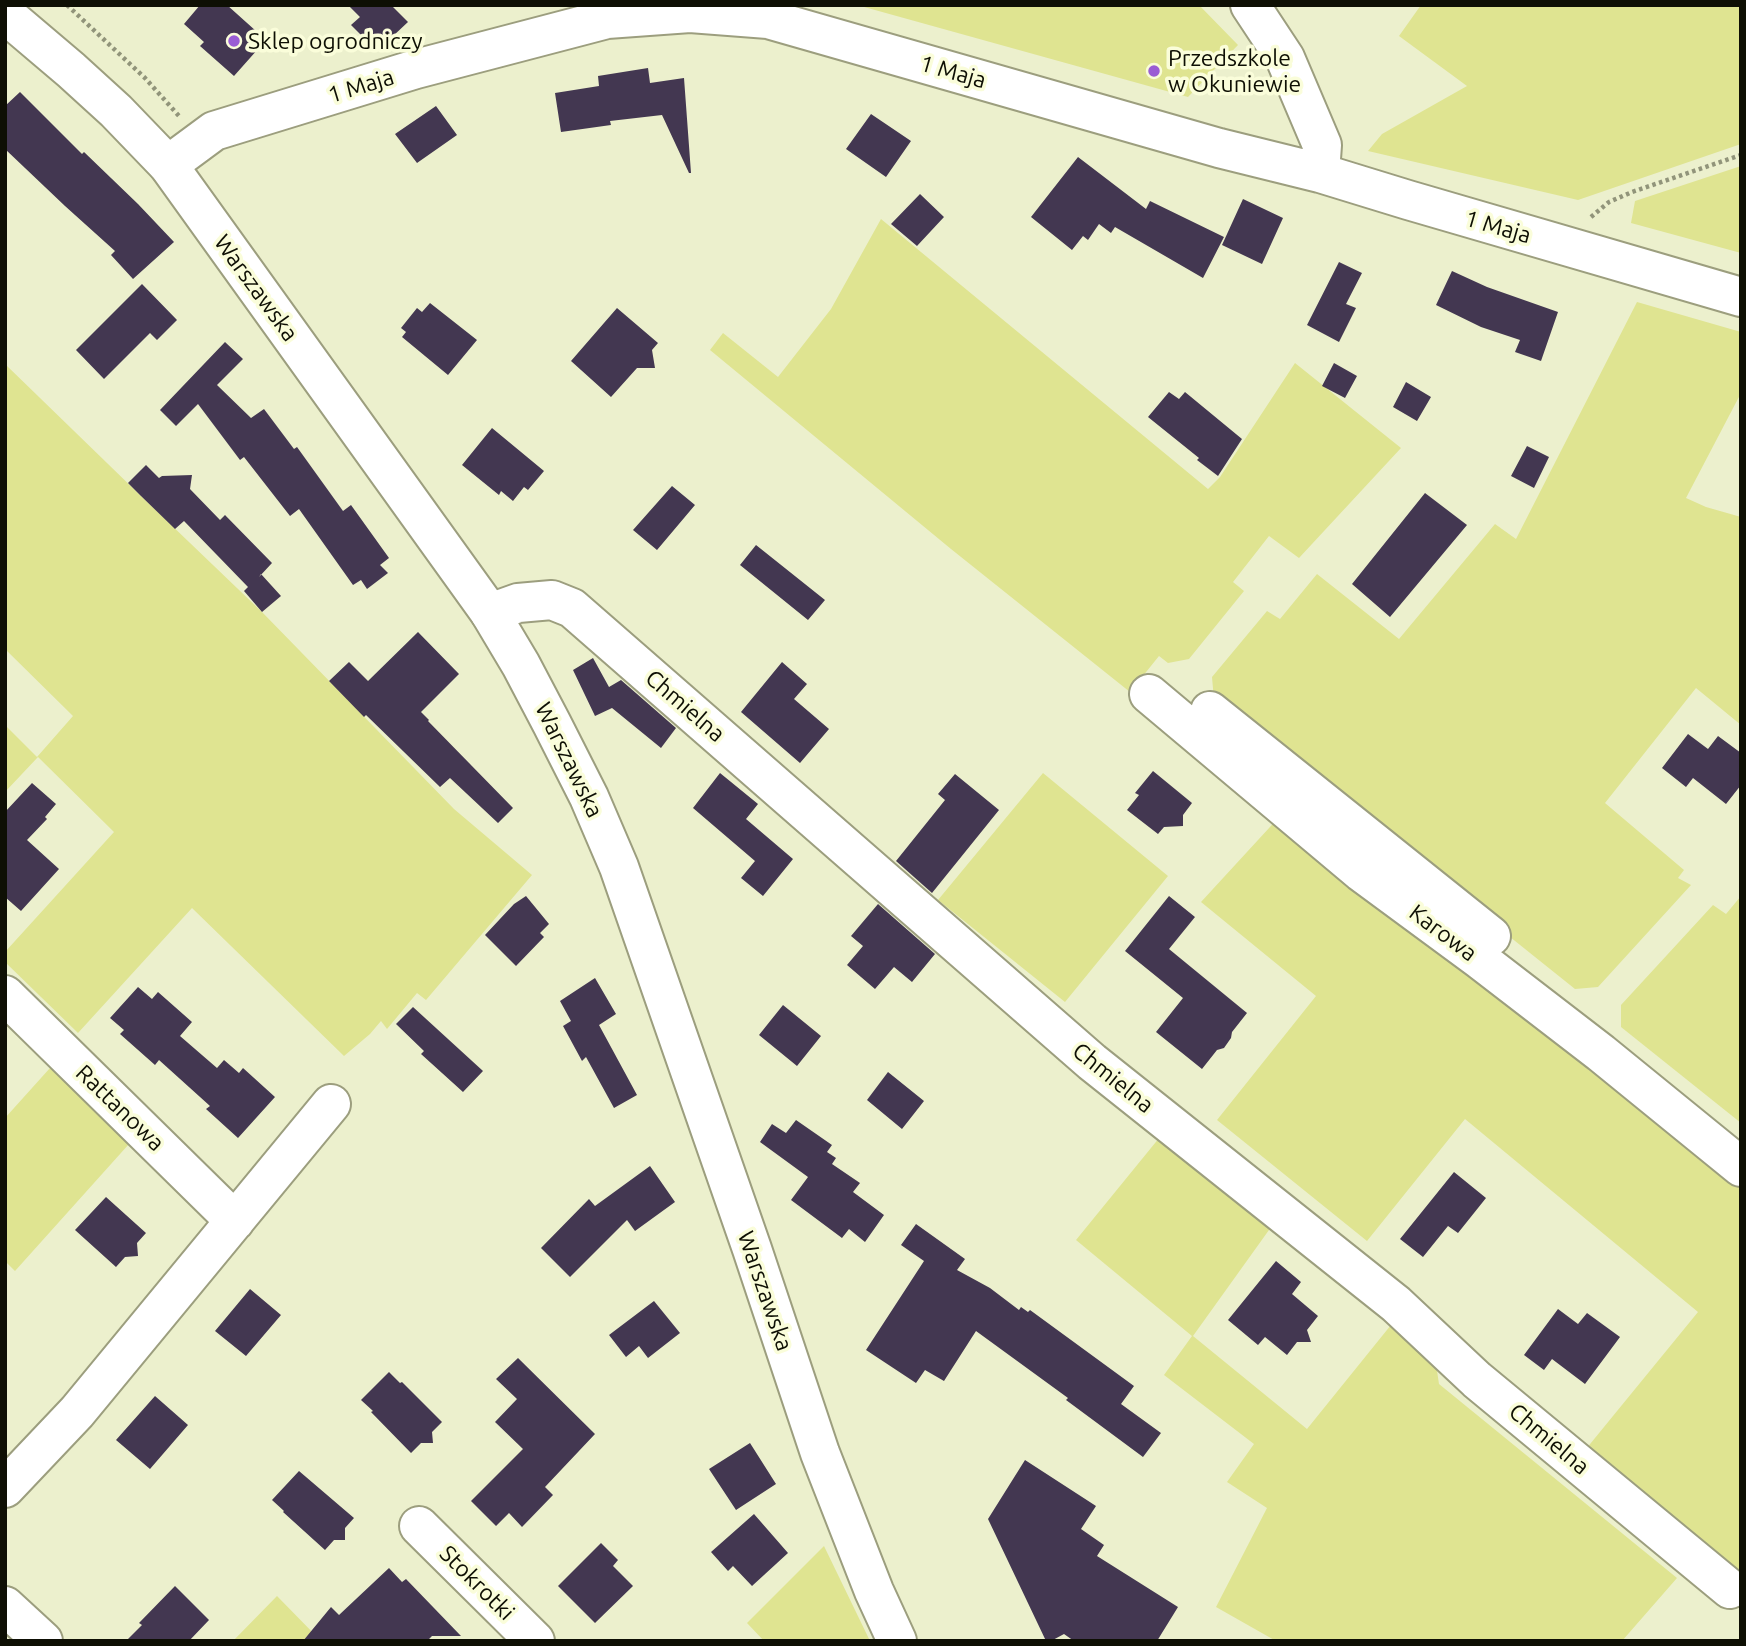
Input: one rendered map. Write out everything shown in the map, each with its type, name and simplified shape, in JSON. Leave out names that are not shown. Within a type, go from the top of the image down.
[{"type":"street","points":[[1250,5],[1285,58],[1322,145],[1320,173]]},
{"type":"street","name":"1 Maja","points":[[168,164],[214,131],[416,69],[607,19],[690,13],[768,19],[1219,148],[1320,173],[1741,297]]},
{"type":"street","name":"Warszawska","points":[[5,14],[107,103],[168,164],[490,613],[521,665],[589,797],[619,867],[820,1453],[874,1591],[897,1641]]},
{"type":"street","name":"Chmielna","points":[[490,613],[518,603],[552,600],[572,608],[1092,1062],[1396,1304],[1477,1380],[1730,1589]]},
{"type":"street","name":"Karowa","points":[[1741,1137],[1166,692],[1361,872],[1601,1053],[1741,1167]]},
{"type":"street","name":"Rattanowa","points":[[5,995],[235,1221]]},
{"type":"street","points":[[5,1488],[77,1412],[331,1104]]},
{"type":"street","name":"Stokrotki","points":[[419,1526],[535,1641]]},
{"type":"street","points":[[5,1606],[43,1641]]},
{"type":"path","points":[[67,5],[145,78],[187,125]]},
{"type":"path","points":[[1575,249],[1592,215],[1609,202],[1741,155]]},
{"type":"green space","name":"Przedszkole w Okuniewie","points":[[857,5],[1199,5],[1238,45],[1188,97]]},
{"type":"green space","points":[[1421,5],[1741,5],[1741,144],[1578,200],[1368,151],[1382,134],[1467,86],[1399,36]]},
{"type":"green space","points":[[1741,166],[1741,253],[1631,223],[1635,201]]},
{"type":"green space","points":[[881,219],[1208,489],[1220,477],[1295,363],[1401,448],[1299,558],[1269,536],[1233,582],[1244,591],[1189,659],[1168,663],[1159,656],[1130,692],[951,549],[710,350],[723,333],[778,377],[831,309]]},
{"type":"green space","points":[[1637,302],[1741,332],[1741,393],[1686,498],[1741,517],[1741,725],[1696,688],[1605,803],[1684,870],[1678,878],[1691,885],[1598,987],[1575,989],[1214,700],[1212,677],[1267,611],[1280,619],[1317,574],[1399,639],[1495,524],[1516,539]]},
{"type":"green space","points":[[5,364],[262,612],[454,809],[532,875],[426,1000],[417,993],[387,1029],[381,1021],[344,1056],[192,908],[78,1033],[5,962],[5,952],[114,832],[38,757],[5,792],[5,725],[37,757],[73,716],[5,649]]},
{"type":"green space","points":[[1043,773],[1168,876],[1065,1002],[938,900]]},
{"type":"green space","points":[[1281,815],[1741,1184],[1741,1576],[1586,1449],[1698,1312],[1465,1119],[1367,1241],[1217,1120],[1316,996],[1201,902]]},
{"type":"green space","points":[[1741,896],[1741,1123],[1621,1027],[1621,1005],[1713,905],[1726,914]]},
{"type":"green space","points":[[50,1068],[129,1144],[15,1271],[5,1261],[5,1118]]},
{"type":"green space","points":[[1164,1132],[1274,1223],[1193,1336],[1307,1429],[1395,1320],[1434,1351],[1439,1384],[1677,1578],[1622,1641],[1276,1641],[1216,1607],[1267,1508],[1227,1482],[1254,1444],[1164,1375],[1192,1336],[1076,1240]]},
{"type":"green space","points":[[824,1546],[870,1641],[764,1641],[747,1623]]},
{"type":"green space","points":[[277,1596],[321,1641],[233,1641]]},
{"type":"building","name":"Sklep ogrodniczy","points":[[200,5],[227,5],[266,40],[234,76],[200,46],[204,42],[184,24]]},
{"type":"building","points":[[348,5],[391,5],[408,22],[377,51],[351,25],[360,17]]},
{"type":"building","points":[[648,68],[650,83],[684,78],[691,173],[662,115],[610,121],[611,125],[561,132],[555,93],[599,86],[598,76]]},
{"type":"building","points":[[20,92],[82,154],[84,152],[138,204],[174,242],[133,279],[111,255],[115,251],[5,149],[5,106]]},
{"type":"building","points":[[436,106],[457,135],[417,163],[395,134]]},
{"type":"building","points":[[871,114],[911,141],[886,177],[846,149]]},
{"type":"building","points":[[1078,157],[1146,209],[1150,201],[1224,237],[1203,278],[1115,227],[1111,233],[1099,224],[1088,240],[1083,236],[1072,250],[1031,217]]},
{"type":"building","points":[[920,194],[944,217],[917,246],[891,224]]},
{"type":"building","points":[[1243,199],[1283,218],[1262,264],[1222,245]]},
{"type":"building","points":[[1339,262],[1362,273],[1346,304],[1356,308],[1339,342],[1307,325]]},
{"type":"building","points":[[1452,271],[1487,287],[1558,312],[1541,361],[1515,352],[1520,340],[1481,327],[1436,305]]},
{"type":"building","points":[[142,284],[177,320],[157,340],[150,333],[104,379],[76,350]]},
{"type":"building","points":[[430,303],[477,340],[448,375],[402,337],[406,332],[401,328],[417,308],[422,312]]},
{"type":"building","points":[[617,308],[658,343],[652,350],[655,368],[637,368],[611,397],[571,361]]},
{"type":"building","points":[[225,342],[243,359],[217,385],[251,418],[264,409],[294,449],[297,447],[343,511],[351,505],[389,558],[380,565],[388,573],[367,589],[361,580],[353,585],[299,509],[290,516],[244,457],[240,460],[198,404],[176,426],[160,410]]},
{"type":"building","points":[[1334,363],[1357,376],[1345,398],[1322,386]]},
{"type":"building","points":[[1406,382],[1431,397],[1417,421],[1393,407]]},
{"type":"building","points":[[1169,392],[1179,399],[1185,392],[1242,439],[1218,476],[1148,417]]},
{"type":"building","points":[[492,428],[544,471],[528,490],[524,487],[513,501],[501,491],[499,495],[462,465]]},
{"type":"building","points":[[1527,446],[1549,457],[1534,488],[1511,476]]},
{"type":"building","points":[[146,465],[159,478],[192,475],[190,489],[220,520],[225,515],[272,563],[261,574],[281,596],[262,612],[244,591],[248,587],[184,521],[175,529],[128,483]]},
{"type":"building","points":[[672,486],[695,505],[657,550],[633,530]]},
{"type":"building","points":[[1425,493],[1467,525],[1390,617],[1352,584]]},
{"type":"building","points":[[756,545],[825,600],[808,620],[740,565]]},
{"type":"building","points":[[418,632],[459,674],[421,712],[513,808],[498,823],[450,778],[440,787],[329,681],[349,662],[368,681]]},
{"type":"building","points":[[593,658],[609,687],[621,680],[676,728],[661,748],[612,708],[595,716],[573,670]]},
{"type":"building","points":[[782,662],[807,684],[794,699],[829,729],[800,763],[741,712]]},
{"type":"building","points":[[1688,734],[1708,749],[1718,736],[1741,753],[1741,785],[1726,804],[1693,778],[1686,787],[1662,768]]},
{"type":"building","points":[[1153,771],[1192,803],[1183,815],[1183,826],[1164,827],[1158,834],[1127,810],[1139,795],[1135,793]]},
{"type":"building","points":[[720,773],[758,804],[746,819],[793,859],[763,896],[741,878],[755,861],[693,808]]},
{"type":"building","points":[[955,774],[999,810],[932,893],[896,861],[945,800],[938,794]]},
{"type":"building","points":[[32,783],[56,804],[45,817],[47,819],[27,840],[59,869],[21,911],[5,897],[5,812]]},
{"type":"building","points":[[526,896],[549,924],[540,933],[544,937],[516,966],[485,935],[514,904]]},
{"type":"building","points":[[1169,896],[1195,917],[1169,949],[1247,1013],[1232,1032],[1224,1048],[1217,1050],[1202,1069],[1156,1032],[1183,998],[1125,951]]},
{"type":"building","points":[[878,904],[935,954],[912,982],[894,967],[875,989],[847,965],[863,946],[851,936]]},
{"type":"building","points":[[595,978],[616,1014],[599,1025],[637,1095],[614,1108],[586,1057],[582,1061],[563,1026],[571,1021],[560,1001]]},
{"type":"building","points":[[138,987],[152,999],[158,992],[192,1022],[180,1036],[217,1068],[224,1060],[239,1073],[243,1068],[275,1097],[238,1138],[206,1109],[210,1106],[159,1060],[155,1065],[120,1034],[124,1030],[110,1018]]},
{"type":"building","points":[[783,1005],[821,1036],[797,1066],[759,1035]]},
{"type":"building","points":[[413,1007],[483,1071],[463,1092],[421,1054],[424,1051],[396,1024]]},
{"type":"building","points":[[888,1072],[924,1101],[902,1129],[867,1100]]},
{"type":"building","points":[[796,1120],[832,1145],[827,1152],[836,1158],[832,1164],[860,1183],[853,1192],[884,1215],[865,1242],[849,1229],[842,1238],[791,1200],[808,1177],[760,1142],[772,1124],[786,1133]]},
{"type":"building","points":[[650,1166],[675,1202],[635,1231],[627,1220],[570,1277],[541,1248],[589,1199],[595,1206]]},
{"type":"building","points":[[1454,1172],[1486,1198],[1458,1233],[1448,1226],[1423,1257],[1400,1239]]},
{"type":"building","points":[[106,1197],[146,1233],[137,1243],[138,1256],[125,1257],[116,1267],[75,1230]]},
{"type":"building","points":[[916,1224],[965,1259],[957,1270],[990,1288],[1019,1310],[1021,1307],[1028,1312],[1030,1310],[1134,1386],[1121,1404],[1161,1433],[1143,1457],[976,1331],[944,1381],[925,1370],[916,1383],[866,1350],[924,1261],[901,1245]]},
{"type":"building","points":[[1276,1261],[1301,1282],[1292,1294],[1318,1316],[1307,1330],[1311,1342],[1297,1342],[1287,1355],[1265,1337],[1258,1345],[1228,1320]]},
{"type":"building","points":[[250,1289],[281,1315],[246,1356],[215,1331]]},
{"type":"building","points":[[654,1301],[680,1333],[648,1358],[639,1346],[626,1357],[609,1335]]},
{"type":"building","points":[[1558,1309],[1578,1324],[1587,1313],[1620,1337],[1585,1384],[1552,1359],[1544,1370],[1524,1355]]},
{"type":"building","points":[[518,1358],[595,1434],[545,1487],[553,1495],[522,1527],[509,1513],[496,1526],[471,1501],[523,1449],[495,1422],[517,1399],[496,1379]]},
{"type":"building","points":[[389,1372],[442,1422],[432,1432],[433,1443],[421,1443],[411,1453],[361,1400]]},
{"type":"building","points":[[155,1396],[188,1425],[150,1469],[116,1440]]},
{"type":"building","points":[[750,1443],[776,1484],[736,1510],[709,1469]]},
{"type":"building","points":[[1025,1460],[1096,1506],[1081,1529],[1104,1545],[1097,1556],[1178,1607],[1157,1641],[1074,1641],[1064,1634],[1046,1641],[988,1519]]},
{"type":"building","points":[[299,1471],[354,1518],[345,1528],[345,1540],[334,1540],[325,1550],[272,1500]]},
{"type":"building","points":[[754,1514],[788,1553],[752,1586],[733,1566],[728,1571],[711,1552]]},
{"type":"building","points":[[601,1543],[618,1560],[613,1566],[633,1586],[595,1623],[558,1586]]},
{"type":"building","points":[[389,1568],[402,1582],[406,1579],[461,1636],[432,1636],[427,1641],[303,1641],[331,1607],[339,1615]]},
{"type":"building","points":[[175,1586],[209,1620],[189,1641],[126,1641],[142,1625],[139,1623]]},
{"type":"place","name":"Sklep ogrodniczy","points":[[234,41]]},
{"type":"place","name":"Przedszkole w Okuniewie","points":[[1154,71]]}]
